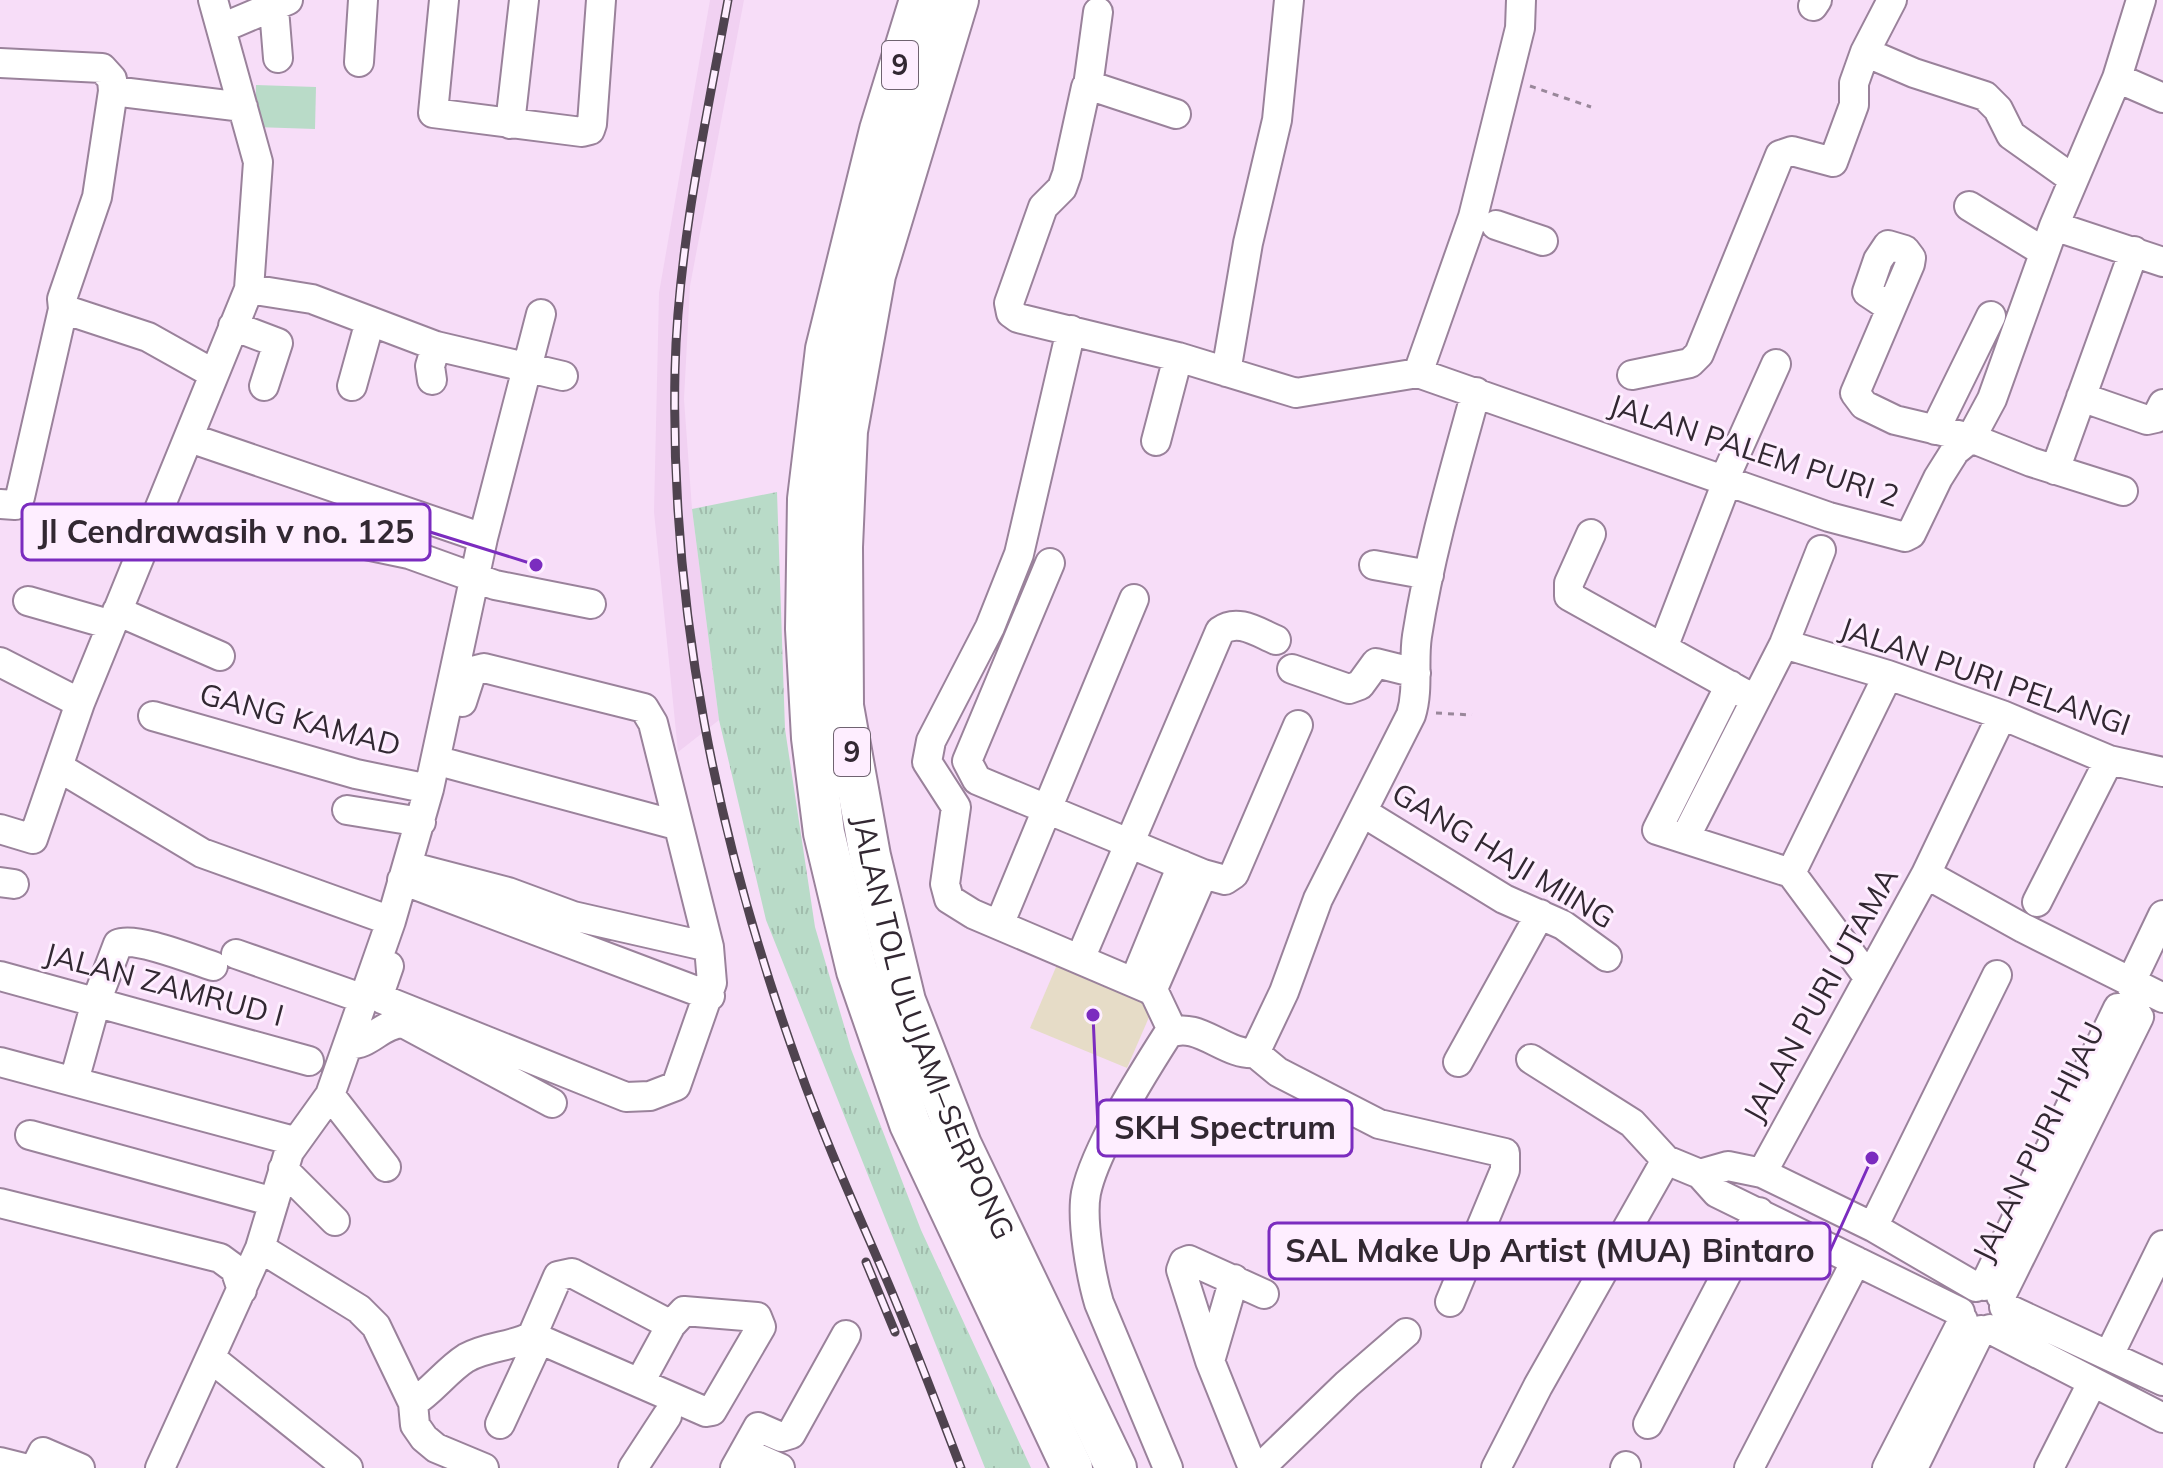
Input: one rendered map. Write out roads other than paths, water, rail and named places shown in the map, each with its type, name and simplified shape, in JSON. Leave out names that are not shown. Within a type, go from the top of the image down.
[{"type":"highway","name":"JALAN TOL ULUJAMI–SERPONG","points":[[920,0],[880,130],[826,349],[808,499],[806,629],[812,738],[824,833],[857,971],[910,1124],[1072,1468]]},
{"type":"highway","name":"JALAN TOL ULUJAMI–SERPONG","points":[[958,0],[875,275],[849,416],[842,547],[843,706],[870,856],[905,1001],[961,1145],[1116,1468]]},
{"type":"street","points":[[0,829],[33,839],[80,703],[249,289],[258,162],[213,0]]},
{"type":"street","points":[[359,62],[363,0]]},
{"type":"street","points":[[444,0],[433,113],[582,132],[590,130],[601,0]]},
{"type":"street","points":[[510,124],[524,0]]},
{"type":"street","points":[[880,130],[900,0]]},
{"type":"street","points":[[1226,372],[1248,243],[1277,120],[1289,0]]},
{"type":"street","points":[[1098,12],[1088,86],[1067,174],[1062,188],[1043,207],[1009,303],[1011,313],[1018,318],[1178,357],[1296,393],[1418,373],[1483,221],[1521,20],[1521,0]]},
{"type":"street","name":"JALAN PALEM PURI 2","points":[[1418,373],[1724,486],[1905,537],[1911,534],[1955,451],[1971,438],[2002,376],[2049,239],[2117,78],[2141,0]]},
{"type":"street","points":[[1632,375],[1690,363],[1699,354],[1780,155],[1792,151],[1833,162],[1854,105],[1854,83],[1882,2]]},
{"type":"street","points":[[222,28],[281,4],[278,58]]},
{"type":"street","points":[[1865,52],[1914,73],[1985,96],[1998,109],[2011,135],[2073,179]]},
{"type":"street","points":[[0,63],[102,68],[112,79],[113,91],[97,197],[62,299],[63,309],[18,502],[10,506],[0,504]]},
{"type":"street","points":[[2117,78],[2163,98]]},
{"type":"street","points":[[1088,86],[1176,114]]},
{"type":"street","points":[[113,91],[243,107]]},
{"type":"street","points":[[1969,206],[2049,239],[2134,251],[2163,262]]},
{"type":"street","points":[[1483,221],[1543,241]]},
{"type":"street","points":[[2055,470],[2134,251]]},
{"type":"street","points":[[249,289],[312,299],[436,346],[563,376]]},
{"type":"street","points":[[1891,308],[1855,393],[1864,405],[1895,420],[1971,438],[2055,470],[2123,491]]},
{"type":"street","points":[[63,309],[148,337],[214,374]]},
{"type":"street","points":[[160,1468],[260,1248],[294,1141],[330,1095],[391,921],[412,875],[483,538],[541,314]]},
{"type":"street","points":[[1935,430],[1991,316]]},
{"type":"street","points":[[352,386],[370,321]]},
{"type":"street","points":[[233,326],[278,343],[264,386]]},
{"type":"street","points":[[1071,330],[1019,554],[990,627],[931,741],[927,762],[956,807],[945,884],[949,899],[973,914],[1143,987],[1173,1032]]},
{"type":"street","points":[[432,380],[430,366],[436,346]]},
{"type":"street","points":[[1156,441],[1178,357]]},
{"type":"street","points":[[1663,648],[1724,486],[1776,364]]},
{"type":"street","points":[[1255,1053],[1284,992],[1352,817],[1415,703],[1417,639],[1429,575],[1476,392]]},
{"type":"street","points":[[2081,397],[2147,420],[2156,418],[2163,404]]},
{"type":"street","points":[[190,438],[483,538]]},
{"type":"street","points":[[1591,534],[1569,583],[1569,596],[1757,700]]},
{"type":"street","points":[[342,540],[409,554],[477,578],[591,604]]},
{"type":"street","points":[[1685,838],[1784,644],[1821,550]]},
{"type":"street","points":[[1050,563],[967,761],[977,780],[1225,880],[1234,874],[1298,725]]},
{"type":"street","points":[[1374,565],[1429,575]]},
{"type":"street","points":[[1004,913],[1134,599]]},
{"type":"street","points":[[28,601],[114,618],[220,656]]},
{"type":"street","points":[[1086,945],[1220,631],[1238,624],[1276,640]]},
{"type":"street","name":"JALAN PURI PELANGI","points":[[1784,644],[1888,675],[2002,715],[2109,760],[2163,772]]},
{"type":"street","points":[[0,662],[80,703]]},
{"type":"street","points":[[1292,669],[1349,689],[1360,685],[1376,663],[1416,673]]},
{"type":"street","points":[[475,669],[644,708],[653,723],[676,825],[709,947],[710,996],[676,1086],[650,1096],[626,1097],[382,999],[380,992],[446,763],[466,685],[475,669]]},
{"type":"street","points":[[1791,873],[1888,675]]},
{"type":"street","points":[[1730,685],[1657,830],[1791,873],[1868,977]]},
{"type":"street","points":[[1926,874],[2002,715]]},
{"type":"street","name":"GANG KAMAD","points":[[153,716],[356,774],[429,789]]},
{"type":"street","points":[[2037,902],[2109,760]]},
{"type":"street","points":[[446,763],[676,825]]},
{"type":"street","points":[[60,768],[202,853],[391,921]]},
{"type":"street","points":[[347,810],[421,822]]},
{"type":"street","name":"GANG HAJI MIING","points":[[1352,817],[1504,899],[1540,914],[1590,942],[1607,957]]},
{"type":"street","points":[[1143,987],[1192,869]]},
{"type":"street","name":"JALAN PURI UTAMA","points":[[1762,1173],[1926,874],[2152,987]]},
{"type":"street","points":[[412,875],[568,929],[710,996]]},
{"type":"street","points":[[1458,1062],[1540,914]]},
{"type":"street","points":[[2152,987],[2163,915]]},
{"type":"street","points":[[568,929],[709,947]]},
{"type":"street","points":[[74,1081],[113,949],[124,941],[225,960],[364,999]]},
{"type":"street","points":[[1873,1227],[1997,975]]},
{"type":"street","name":"JALAN ZAMRUD I","points":[[0,976],[309,1061]]},
{"type":"street","name":"JALAN PURI HIJAU","points":[[2118,1008],[2132,1008],[2139,1017],[1982,1308],[2118,1008]]},
{"type":"street","points":[[348,1044],[358,1045],[391,1023],[403,1023],[552,1103]]},
{"type":"street","points":[[1168,1468],[1099,1303],[1093,1281],[1085,1197],[1102,1154],[1161,1045],[1173,1032],[1191,1031],[1242,1054],[1255,1053],[1278,1072],[1379,1124],[1500,1149],[1507,1156],[1505,1170],[1450,1302]]},
{"type":"street","points":[[1531,1059],[1632,1123],[1666,1160],[1700,1174],[1717,1193],[1856,1261],[2109,1355],[2163,1381]]},
{"type":"street","points":[[0,1062],[294,1141]]},
{"type":"street","points":[[330,1095],[386,1167]]},
{"type":"street","points":[[30,1135],[274,1202]]},
{"type":"street","points":[[1496,1468],[1538,1386],[1666,1160]]},
{"type":"street","points":[[1700,1174],[1728,1166],[1762,1173],[1873,1227],[1982,1308],[2092,1383],[2163,1418]]},
{"type":"street","points":[[283,1169],[335,1221]]},
{"type":"street","points":[[0,1203],[220,1258],[235,1269],[242,1290]]},
{"type":"street","points":[[1648,1424],[1759,1212]]},
{"type":"street","points":[[2109,1355],[2163,1245]]},
{"type":"street","points":[[260,1248],[359,1309],[376,1326],[413,1403],[415,1425],[424,1438],[436,1448],[476,1466]]},
{"type":"street","points":[[1253,1468],[1210,1361],[1181,1270],[1184,1262],[1189,1260],[1264,1294]]},
{"type":"street","points":[[1749,1468],[1856,1261]]},
{"type":"street","points":[[500,1424],[558,1276],[572,1273],[671,1325]]},
{"type":"street","points":[[1210,1361],[1234,1279]]},
{"type":"street","points":[[1887,1468],[1982,1308]]},
{"type":"street","points":[[1913,1468],[1982,1308]]},
{"type":"street","points":[[413,1403],[434,1389],[464,1359],[495,1345],[536,1338],[640,1382],[700,1412],[712,1411],[761,1327],[757,1317],[694,1309],[684,1311],[671,1325],[640,1382]]},
{"type":"street","points":[[1260,1468],[1347,1384],[1406,1333]]},
{"type":"street","points":[[780,1468],[739,1460],[760,1426],[781,1437],[791,1434],[846,1335]]},
{"type":"street","points":[[212,1359],[348,1468]]},
{"type":"street","points":[[2049,1468],[2092,1383]]},
{"type":"street","points":[[633,1468],[667,1416]]},
{"type":"street","points":[[35,1468],[43,1452],[80,1468]]},
{"type":"street","points":[[0,1462],[24,1468]]},
{"type":"railway","points":[[728,0],[694,184],[677,323],[676,460],[690,636],[722,809],[769,980],[819,1120],[898,1306],[961,1468]]},
{"type":"railway","points":[[866,1262],[895,1332]]},
{"type":"place","name":"Jl Cendrawasih v no. 125","points":[[536,565]]},
{"type":"place","name":"SKH Spectrum","points":[[1093,1015]]},
{"type":"place","name":"SAL Make Up Artist (MUA) Bintaro","points":[[1872,1158]]}]
